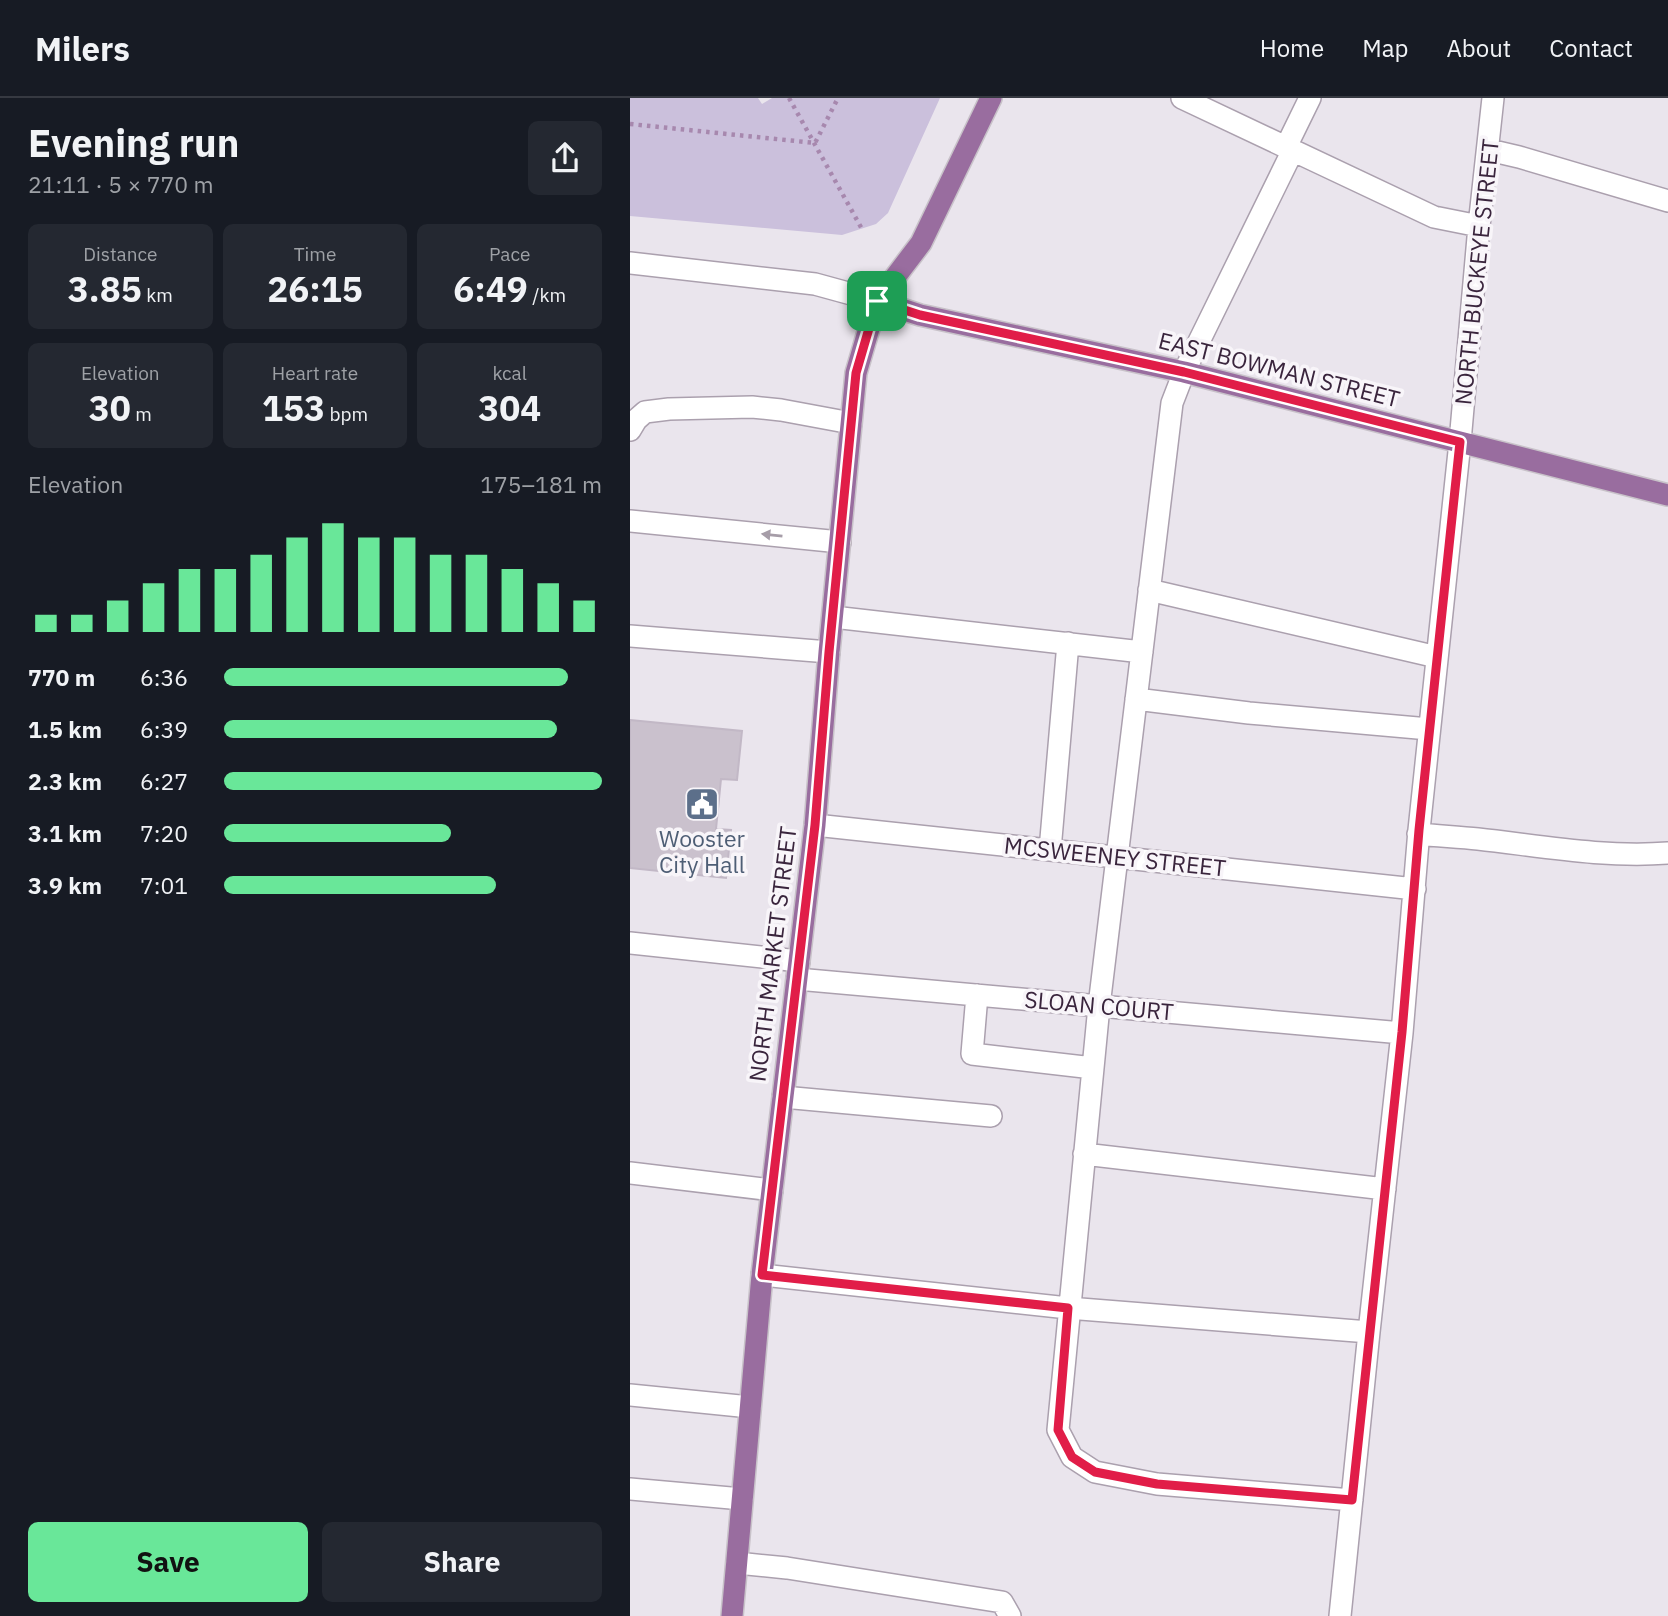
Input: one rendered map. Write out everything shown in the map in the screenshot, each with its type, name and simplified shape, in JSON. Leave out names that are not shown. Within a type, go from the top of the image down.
[{"type":"main road","points":[[877,301],[921,243],[991,98]]},
{"type":"main road","name":"EAST BOWMAN STREET","points":[[877,301],[920,315],[1184,372],[1668,495]]},
{"type":"main road","name":"NORTH MARKET STREET","points":[[732,1616],[762,1275],[815,825],[856,373],[877,301]]},
{"type":"street","points":[[1182,98],[1434,217],[1479,226]]},
{"type":"street","points":[[1310,98],[1290,148],[1184,372],[1172,403],[1099,1006],[1058,1430],[1072,1457],[1095,1472],[1157,1484],[1352,1500]]},
{"type":"street","name":"NORTH BUCKEYE STREET","points":[[1340,1616],[1402,1032],[1429,729],[1493,98]]},
{"type":"street","points":[[1489,150],[1668,201]]},
{"type":"street","points":[[630,263],[815,284],[877,301]]},
{"type":"street","points":[[630,430],[645,412],[669,409],[752,407],[851,423]]},
{"type":"street","points":[[630,521],[840,542]]},
{"type":"street","points":[[1149,590],[1437,657]]},
{"type":"street","points":[[833,617],[1142,652]]},
{"type":"street","points":[[630,636],[829,652]]},
{"type":"street","points":[[1050,850],[1068,643]]},
{"type":"street","points":[[1136,699],[1249,713],[1429,729]]},
{"type":"street","name":"MCSWEENEY STREET","points":[[815,825],[1415,889]]},
{"type":"street","points":[[1419,834],[1561,849],[1668,853]]},
{"type":"street","name":"SLOAN COURT","points":[[630,943],[977,995],[1402,1032]]},
{"type":"street","points":[[977,995],[972,1054],[1093,1068]]},
{"type":"street","points":[[783,1097],[990,1116]]},
{"type":"street","points":[[1084,1154],[1385,1189]]},
{"type":"street","points":[[630,1173],[772,1189]]},
{"type":"street","points":[[762,1275],[1068,1308],[1369,1332]]},
{"type":"street","points":[[630,1395],[750,1406]]},
{"type":"street","points":[[630,1489],[742,1499]]},
{"type":"street","points":[[737,1563],[787,1568],[1002,1602],[1010,1616]]},
{"type":"path","points":[[789,98],[862,229]]},
{"type":"path","points":[[815,143],[838,98]]},
{"type":"path","points":[[630,124],[815,143]]},
{"type":"shaded area","points":[[630,98],[758,98],[762,104],[772,98],[940,98],[888,213],[876,224],[842,235],[630,216]]},
{"type":"building","points":[[630,720],[742,731],[737,780],[721,779],[716,829],[731,830],[726,878],[630,868]]},
{"type":"place","name":"Wooster City Hall","points":[[702,804]]},
{"type":"route","points":[[877,301],[920,315],[1184,372],[1460,442],[1419,830],[1402,1032],[1352,1500],[1157,1484],[1095,1472],[1072,1457],[1058,1430],[1068,1308],[762,1275],[815,825],[856,373],[877,301]]}]
